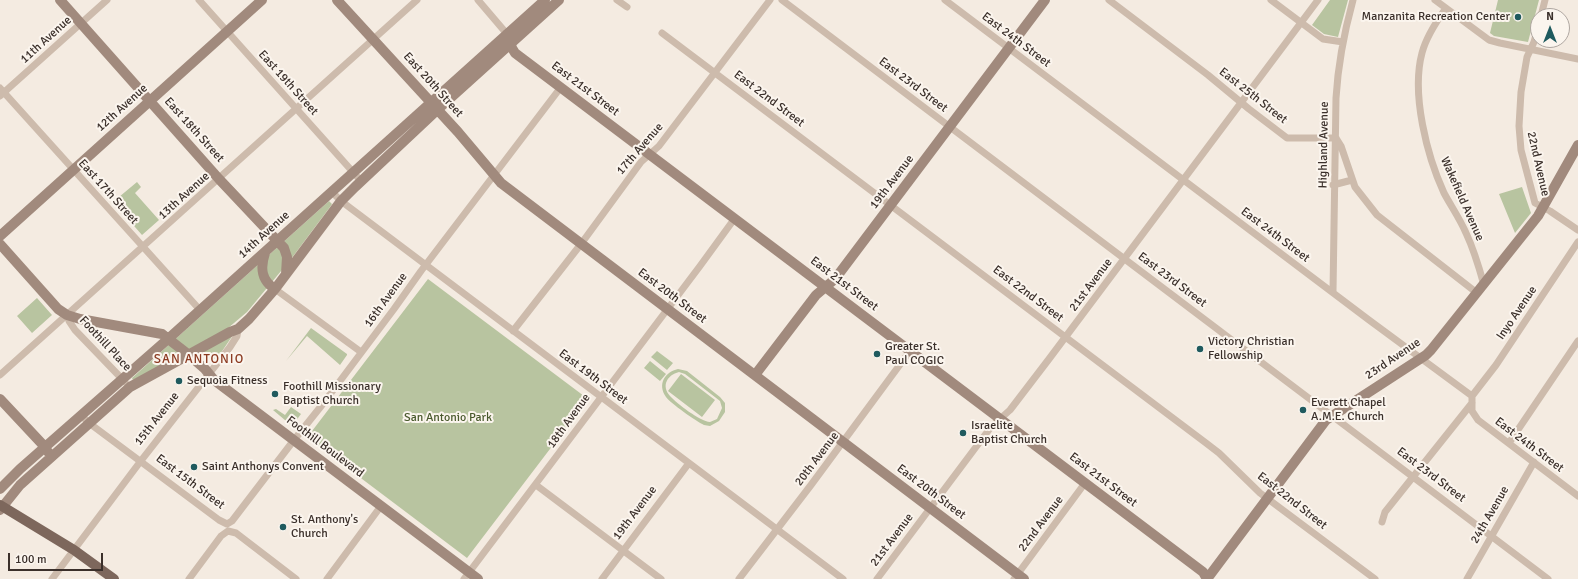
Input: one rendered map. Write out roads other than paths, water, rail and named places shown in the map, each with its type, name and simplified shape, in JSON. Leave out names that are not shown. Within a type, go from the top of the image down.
[{"type":"main road","points":[[1,507],[74,550],[114,579]]},
{"type":"street","name":"East 18th Street","points":[[60,0],[286,252],[288,263],[285,276]]},
{"type":"street","name":"11th Avenue","points":[[1,92],[107,0]]},
{"type":"street","name":"East 19th Street","points":[[199,0],[361,181]]},
{"type":"street","name":"12th Avenue","points":[[0,236],[262,0]]},
{"type":"street","name":"East 20th Street","points":[[337,0],[374,39],[501,183],[930,508],[1018,577]]},
{"type":"street","name":"13th Avenue","points":[[0,375],[220,179],[296,108],[417,0]]},
{"type":"street","name":"East 21st Street","points":[[478,0],[507,34],[515,53],[1086,483],[1203,572],[1207,579]]},
{"type":"street","name":"14th Avenue","points":[[341,201],[507,34],[545,0]]},
{"type":"street","name":"14th Avenue","points":[[0,489],[45,447],[332,192],[510,44],[559,0]]},
{"type":"street","points":[[617,0],[627,7]]},
{"type":"street","name":"17th Avenue","points":[[513,331],[581,244],[641,162],[659,146],[770,0]]},
{"type":"street","name":"East 23rd Street","points":[[782,0],[1548,579]]},
{"type":"street","name":"East 24th Street","points":[[945,0],[1421,358],[1472,400],[1472,411],[1478,420],[1577,493]]},
{"type":"street","name":"19th Avenue","points":[[755,375],[816,295],[835,279],[1045,0]]},
{"type":"street","name":"East 25th Street","points":[[1109,0],[1287,138],[1336,138]]},
{"type":"street","points":[[1271,0],[1323,39],[1342,42]]},
{"type":"street","name":"21st Avenue","points":[[877,579],[991,427],[1010,410],[1066,337],[1318,0]]},
{"type":"street","name":"Highland Avenue","points":[[1332,292],[1334,148],[1336,138],[1338,70],[1342,42],[1353,0]]},
{"type":"street","points":[[1435,0],[1489,40],[1578,59]]},
{"type":"street","name":"Wakefield Avenue","points":[[1446,8],[1427,38],[1422,53],[1419,70],[1419,87],[1422,119],[1427,145],[1435,171],[1444,192],[1466,232],[1484,285]]},
{"type":"street","name":"East 22nd Street","points":[[662,33],[1219,453],[1260,493],[1375,579]]},
{"type":"street","name":"22nd Avenue","points":[[1531,50],[1527,57],[1521,92],[1519,126],[1521,150],[1535,203],[1543,208]]},
{"type":"street","name":"16th Avenue","points":[[189,579],[561,87]]},
{"type":"street","name":"East 17th Street","points":[[1,92],[200,310]]},
{"type":"street","points":[[1336,138],[1341,146],[1355,187],[1377,215],[1477,293]]},
{"type":"street","name":"23rd Avenue","points":[[1207,579],[1324,423],[1333,415],[1421,358],[1430,350],[1484,285],[1538,216],[1578,145]]},
{"type":"street","points":[[1333,185],[1352,180]]},
{"type":"street","name":"East 19th Street","points":[[332,192],[341,201],[843,579]]},
{"type":"street","name":"15th Avenue","points":[[52,579],[236,338],[238,329],[275,289],[341,201]]},
{"type":"street","points":[[1543,208],[1578,230]]},
{"type":"street","name":"18th Avenue","points":[[466,576],[536,485],[600,396],[735,218]]},
{"type":"street","name":"Inyo Avenue","points":[[1382,522],[1385,512],[1472,400],[1578,242]]},
{"type":"street","name":"Foothill Boulevard","points":[[0,244],[58,309],[67,315],[80,319],[162,334],[189,355],[214,380],[381,506],[466,576],[478,579]]},
{"type":"street","points":[[266,251],[262,263],[262,272],[266,282],[361,352]]},
{"type":"street","name":"Foothill Place","points":[[67,315],[75,330],[130,387]]},
{"type":"street","points":[[1,507],[20,486],[130,387],[238,329]]},
{"type":"street","points":[[1509,443],[1578,341]]},
{"type":"street","name":"20th Avenue","points":[[739,579],[910,351]]},
{"type":"street","points":[[0,398],[45,447],[51,458]]},
{"type":"street","name":"East 15th Street","points":[[82,415],[89,423],[296,579]]},
{"type":"street","name":"24th Avenue","points":[[1466,579],[1534,462]]},
{"type":"street","name":"19th Avenue","points":[[602,579],[689,463]]},
{"type":"street","name":"22nd Avenue","points":[[1018,577],[1086,483]]},
{"type":"street","points":[[536,485],[661,579]]},
{"type":"street","points":[[327,579],[381,506]]},
{"type":"place","name":"Manzanita Recreation Center","points":[[1518,17]]},
{"type":"place","name":"Victory Christian Fellowship","points":[[1200,349]]},
{"type":"place","name":"Greater St. Paul COGIC","points":[[877,354]]},
{"type":"place","name":"Sequoia Fitness","points":[[179,381]]},
{"type":"place","name":"Foothill Missionary Baptist Church","points":[[275,394]]},
{"type":"place","name":"Everett Chapel A.M.E. Church","points":[[1303,410]]},
{"type":"place","name":"Israelite Baptist Church","points":[[963,433]]},
{"type":"place","name":"Saint Anthonys Convent","points":[[194,467]]},
{"type":"place","name":"St. Anthony's Church","points":[[283,527]]},
{"type":"district","name":"SAN ANTONIO","points":[[199,360]]},
{"type":"park label","name":"San Antonio Park","points":[[448,418]]}]
